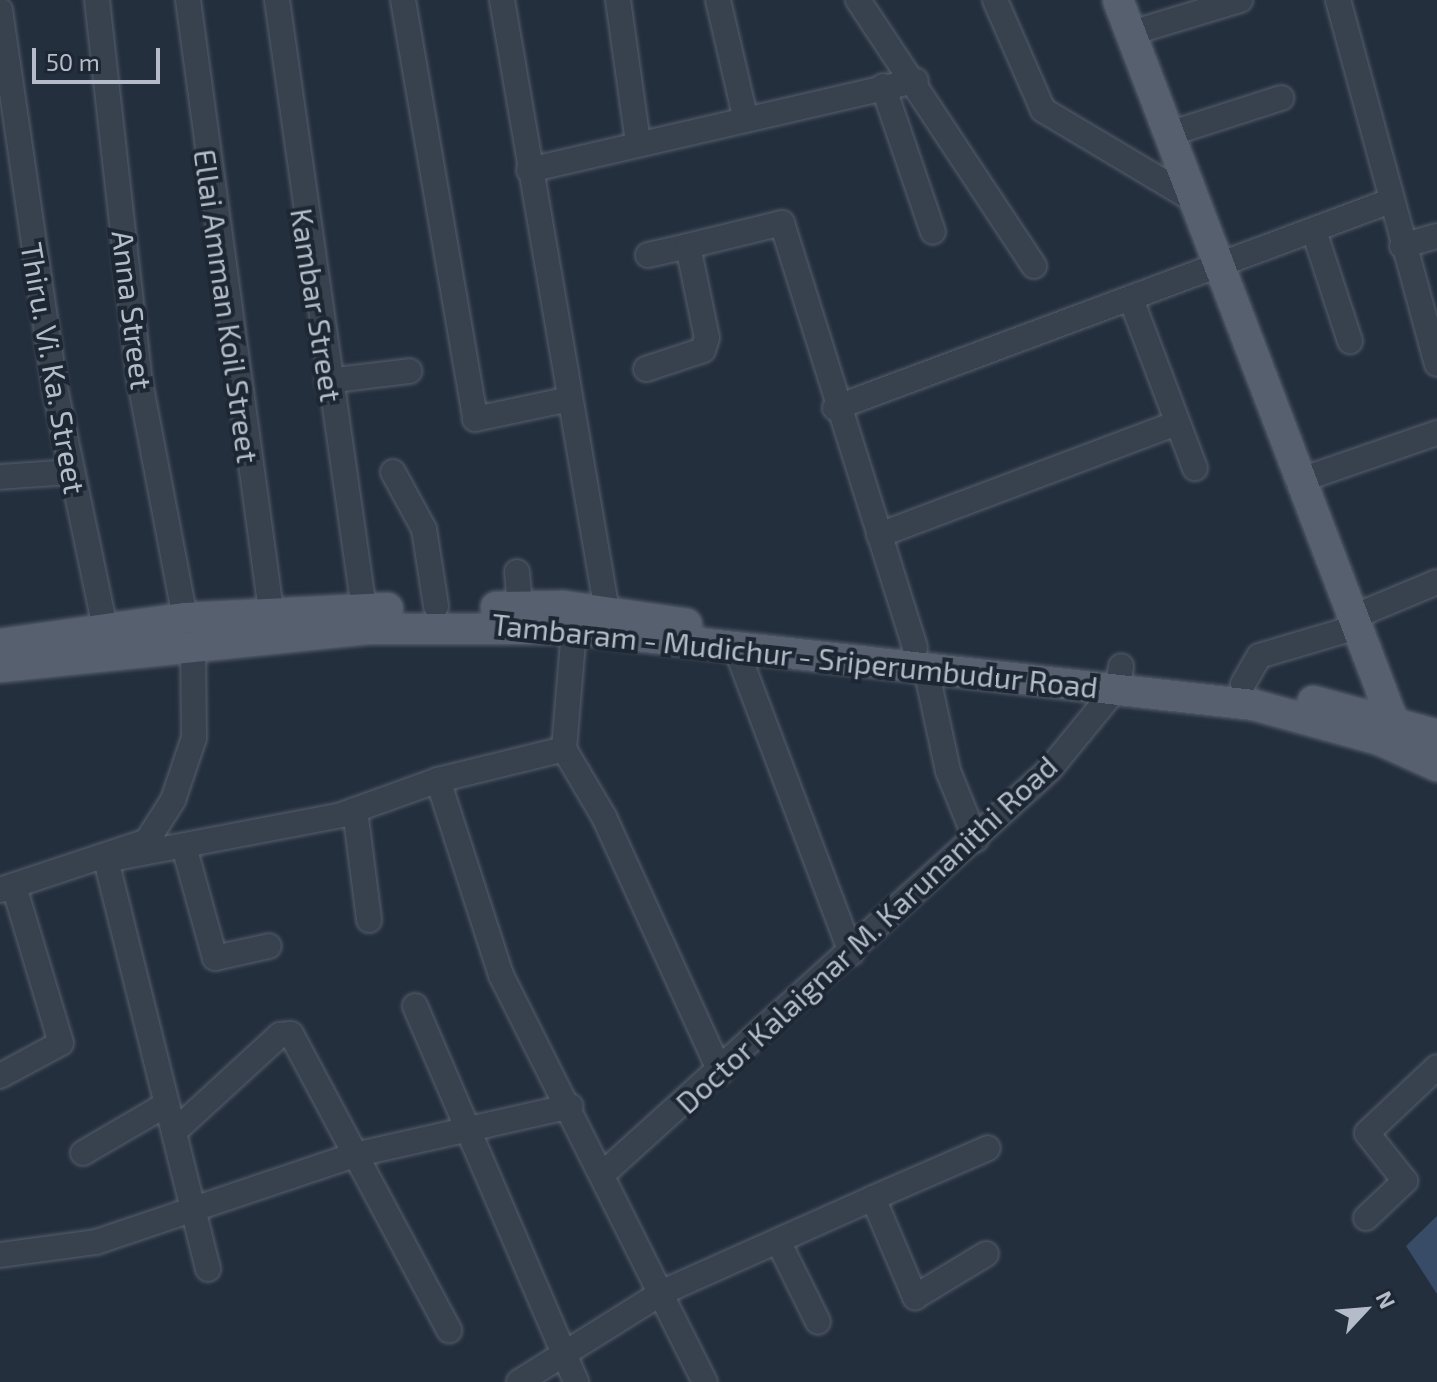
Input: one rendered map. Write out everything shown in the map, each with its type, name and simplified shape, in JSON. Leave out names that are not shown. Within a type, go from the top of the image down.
[{"type":"main road","points":[[1118,0],[1298,481],[1355,622],[1386,731]]},
{"type":"main road","name":"Tambaram - Mudichur - Sriperumbudur Road","points":[[0,667],[189,631],[271,611],[436,606],[520,606],[607,611],[920,659]]},
{"type":"main road","name":"Tambaram - Mudichur - Sriperumbudur Road","points":[[0,644],[105,628],[189,631],[471,624],[574,629],[737,651],[920,659],[1243,684],[1386,731],[1437,766]]},
{"type":"main road","name":"Tambaram - Mudichur - Sriperumbudur Road","points":[[1120,676],[1386,731],[1434,728]]},
{"type":"street","name":"Anna Street","points":[[97,0],[140,382],[189,631],[194,738],[173,800],[147,841],[106,860]]},
{"type":"street","name":"Ellai Amman Koil Street","points":[[188,0],[271,611]]},
{"type":"street","name":"Kambar Street","points":[[277,0],[328,381],[364,609]]},
{"type":"street","points":[[403,0],[475,419],[570,399]]},
{"type":"street","points":[[502,0],[607,611]]},
{"type":"street","points":[[618,0],[638,142]]},
{"type":"street","points":[[718,0],[746,120]]},
{"type":"street","points":[[858,0],[916,81],[1034,266]]},
{"type":"street","points":[[995,0],[1043,110],[1194,200]]},
{"type":"street","points":[[1131,33],[1240,0]]},
{"type":"street","points":[[1338,0],[1402,246],[1437,364]]},
{"type":"street","name":"Thiru. Vi. Ka. Street","points":[[0,10],[10,185],[105,628]]},
{"type":"street","points":[[529,170],[638,142],[916,81]]},
{"type":"street","points":[[883,86],[933,232]]},
{"type":"street","points":[[1169,134],[1281,98]]},
{"type":"street","points":[[835,408],[1219,269],[1390,201]]},
{"type":"street","points":[[648,255],[782,223],[835,408],[920,659],[948,771],[976,840]]},
{"type":"street","points":[[1314,231],[1350,341]]},
{"type":"street","points":[[1402,246],[1437,236]]},
{"type":"street","points":[[646,369],[703,350],[707,338],[688,246]]},
{"type":"street","points":[[1131,299],[1195,468]]},
{"type":"street","points":[[328,381],[409,371]]},
{"type":"street","points":[[879,535],[1177,423]]},
{"type":"street","points":[[1298,481],[1437,433]]},
{"type":"street","points":[[0,477],[72,472]]},
{"type":"street","points":[[393,472],[424,529],[436,606]]},
{"type":"street","points":[[517,572],[520,606]]},
{"type":"street","points":[[1243,684],[1259,656],[1355,622],[1437,582]]},
{"type":"street","points":[[574,629],[564,749],[604,817],[720,1072]]},
{"type":"street","points":[[737,651],[851,953]]},
{"type":"street","name":"Doctor Kalaignar M. Karunanithi Road","points":[[605,1172],[720,1072],[1050,769],[1120,676]]},
{"type":"street","points":[[0,1076],[61,1043],[7,888],[106,860],[185,850],[355,810],[438,780],[564,749]]},
{"type":"street","points":[[438,780],[501,975],[605,1172],[705,1382]]},
{"type":"street","points":[[355,810],[369,920]]},
{"type":"street","points":[[185,850],[215,958],[269,946]]},
{"type":"street","points":[[106,860],[208,1269]]},
{"type":"street","points":[[415,1006],[463,1130],[559,1351],[576,1382]]},
{"type":"street","points":[[174,1132],[280,1035],[291,1034],[449,1330]]},
{"type":"street","points":[[1366,1218],[1405,1181],[1367,1133],[1437,1067]]},
{"type":"street","points":[[83,1153],[167,1104]]},
{"type":"street","points":[[0,1255],[96,1242],[354,1155],[571,1106]]},
{"type":"street","points":[[519,1382],[559,1351],[663,1292],[988,1148]]},
{"type":"street","points":[[873,1198],[915,1297],[986,1254]]},
{"type":"street","points":[[778,1241],[818,1322]]},
{"type":"water","points":[[1437,1216],[1437,1294],[1406,1246]]}]
